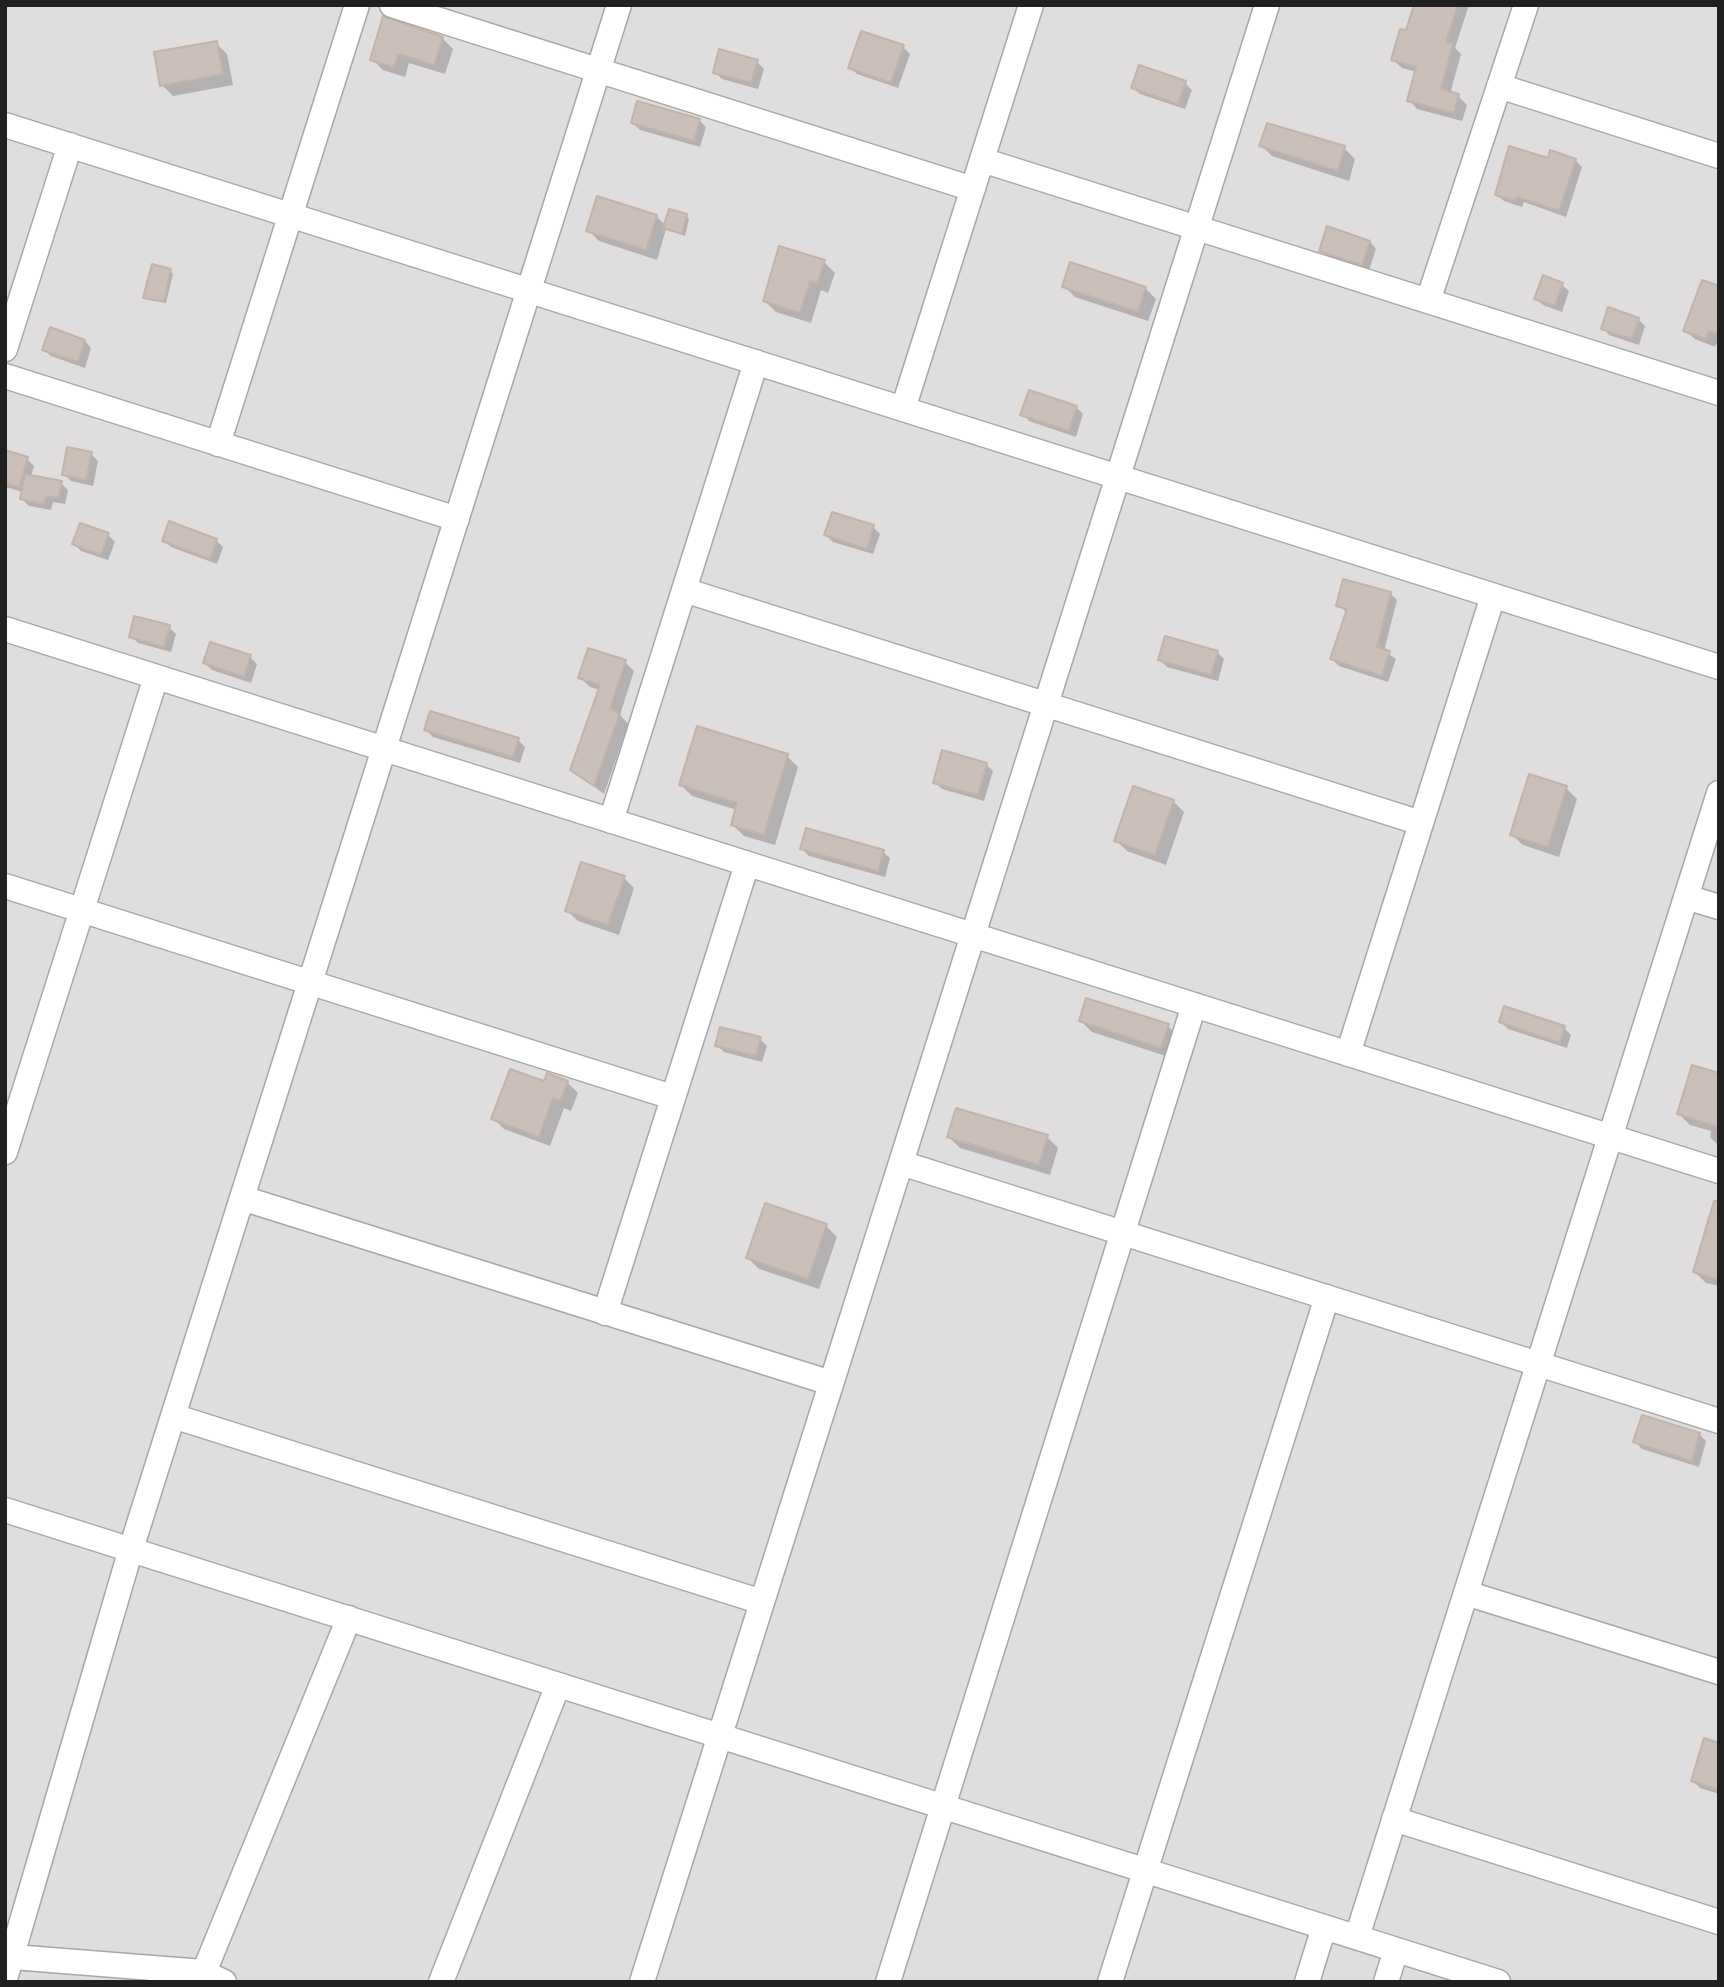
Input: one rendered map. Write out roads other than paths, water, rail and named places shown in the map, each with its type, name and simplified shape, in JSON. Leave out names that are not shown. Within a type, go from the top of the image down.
[{"type":"street","points":[[218,444],[357,5]]},
{"type":"street","points":[[392,5],[973,189]]},
{"type":"street","points":[[349,1618],[209,1979],[9,1968],[16,1909],[619,5]]},
{"type":"street","points":[[903,409],[1031,5]]},
{"type":"street","points":[[642,1982],[1267,5]]},
{"type":"street","points":[[1429,301],[1526,5]]},
{"type":"street","points":[[1499,86],[1719,156]]},
{"type":"street","points":[[5,125],[1719,667]]},
{"type":"street","points":[[5,349],[70,145]]},
{"type":"street","points":[[982,160],[1719,393]]},
{"type":"street","points":[[611,821],[756,362]]},
{"type":"street","points":[[5,376],[457,519]]},
{"type":"street","points":[[684,590],[1421,823]]},
{"type":"street","points":[[1348,1054],[1493,596]]},
{"type":"street","points":[[5,629],[1719,1171]]},
{"type":"street","points":[[7,1139],[156,677]]},
{"type":"street","points":[[1357,1937],[1719,793]]},
{"type":"street","points":[[605,1313],[747,864]]},
{"type":"street","points":[[5,886],[673,1097]]},
{"type":"street","points":[[1686,897],[1719,907]]},
{"type":"street","points":[[888,1982],[1194,1005]]},
{"type":"street","points":[[901,1163],[1719,1421]]},
{"type":"street","points":[[242,1198],[831,1383]]},
{"type":"street","points":[[1110,1982],[1326,1297]]},
{"type":"street","points":[[173,1416],[762,1602]]},
{"type":"street","points":[[5,1510],[1498,1982]]},
{"type":"street","points":[[1466,1592],[1719,1672]]},
{"type":"street","points":[[441,1982],[558,1685]]},
{"type":"street","points":[[1394,1819],[1719,1922]]},
{"type":"street","points":[[1307,1982],[1324,1927]]},
{"type":"street","points":[[1386,1982],[1396,1950]]}]
